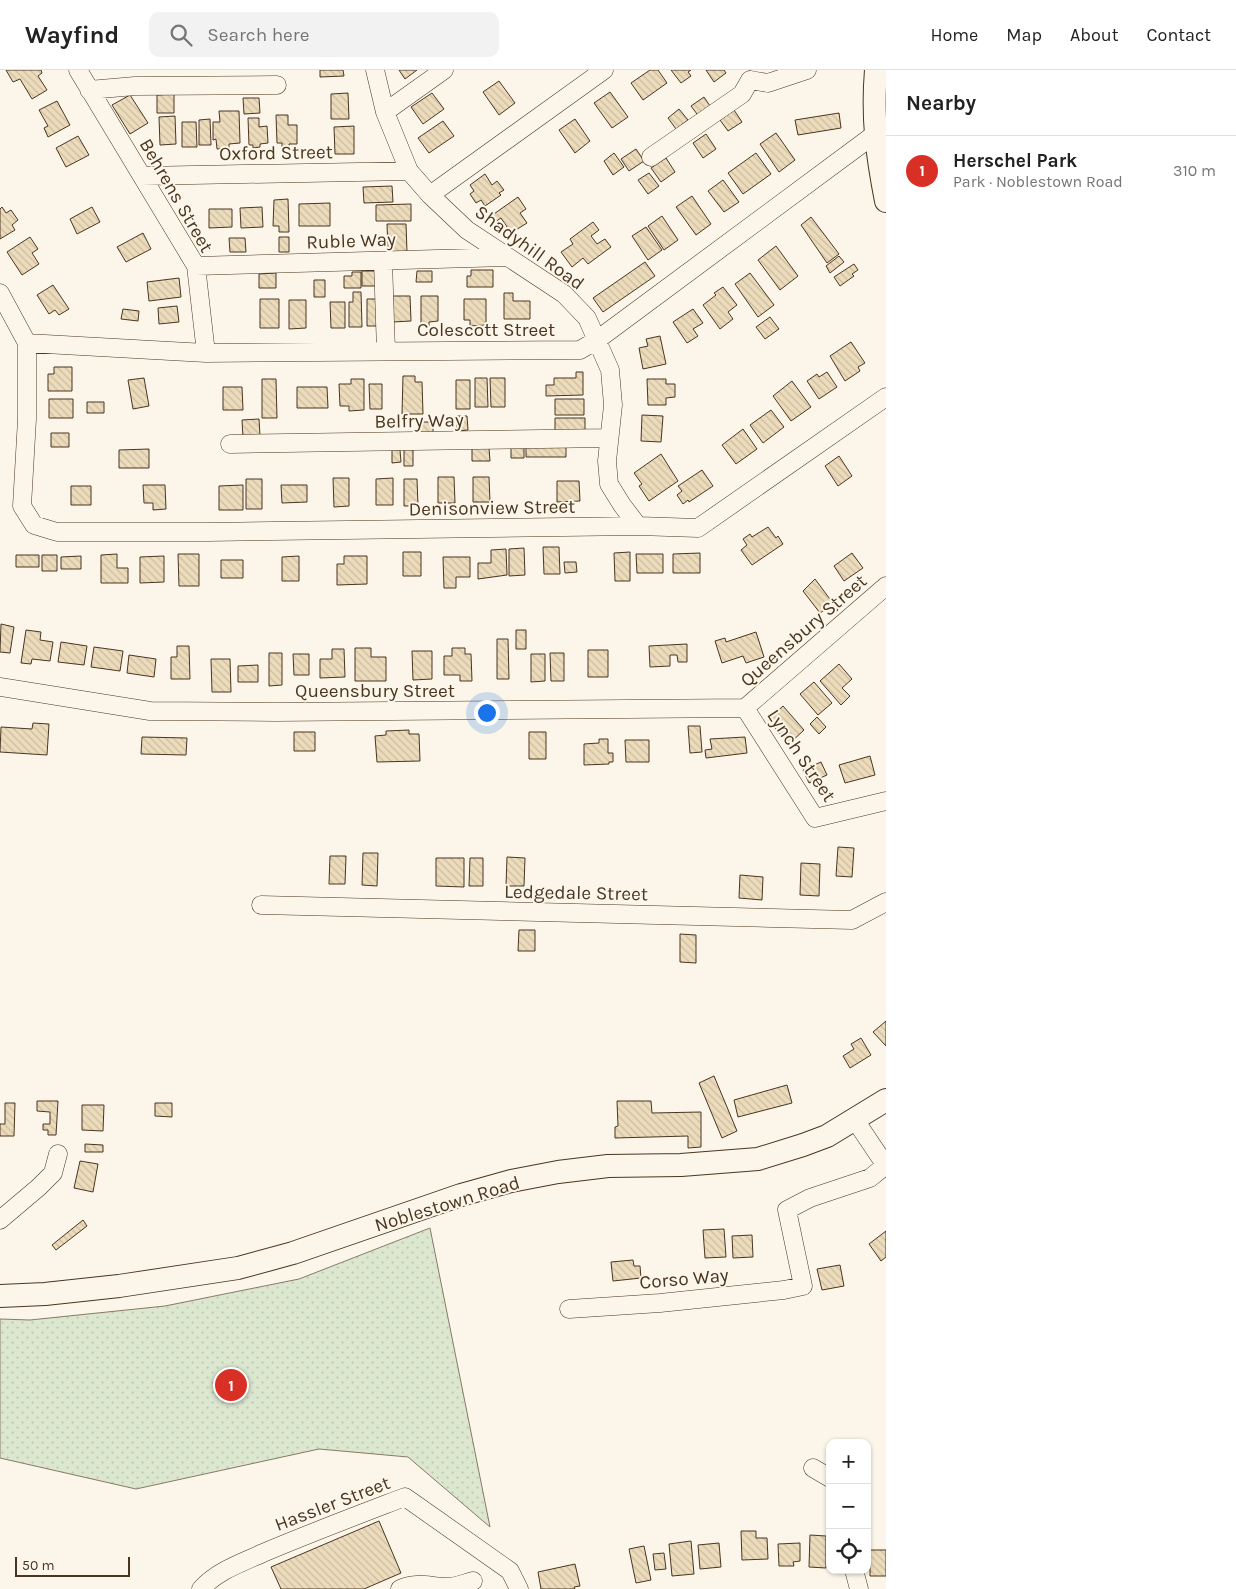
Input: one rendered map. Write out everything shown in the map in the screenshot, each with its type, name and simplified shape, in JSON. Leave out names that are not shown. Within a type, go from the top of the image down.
[{"type":"main road","points":[[876,70],[874,102],[880,132],[878,159],[886,201]]},
{"type":"main road","name":"Noblestown Road","points":[[0,1296],[45,1294],[119,1286],[238,1268],[293,1253],[461,1195],[511,1181],[558,1172],[608,1166],[681,1165],[758,1159],[803,1146],[827,1136],[886,1100]]},
{"type":"street","name":"Behrens Street","points":[[78,70],[196,266],[206,352]]},
{"type":"street","name":"Shadyhill Road","points":[[375,70],[385,112],[410,171],[430,195],[468,230],[564,294],[587,318],[610,370],[612,404],[608,462],[609,484],[638,526]]},
{"type":"street","points":[[385,112],[444,70]]},
{"type":"street","points":[[430,195],[604,70]]},
{"type":"street","points":[[651,156],[742,94],[748,75],[768,83],[807,70]]},
{"type":"street","points":[[89,90],[135,86],[276,85]]},
{"type":"street","name":"Colescott Street","points":[[27,343],[206,352],[580,350],[597,340],[880,132]]},
{"type":"street","name":"Oxford Street","points":[[142,176],[410,171]]},
{"type":"street","name":"Ruble Way","points":[[196,266],[507,257]]},
{"type":"street","points":[[383,261],[386,351]]},
{"type":"street","points":[[0,294],[27,343]]},
{"type":"street","name":"Denisonview Street","points":[[27,343],[27,419],[22,506],[34,525],[57,532],[208,532],[638,526],[698,528],[886,397]]},
{"type":"street","name":"Belfry Way","points":[[230,444],[609,438]]},
{"type":"street","name":"Queensbury Street","points":[[0,687],[150,711],[285,712],[746,708],[886,586]]},
{"type":"street","name":"Lynch Street","points":[[746,708],[815,818],[886,801]]},
{"type":"street","name":"Ledgedale Street","points":[[261,905],[852,920],[886,902]]},
{"type":"street","points":[[854,1120],[884,1160]]},
{"type":"street","points":[[0,1220],[40,1187],[53,1173],[58,1154]]},
{"type":"street","name":"Corso Way","points":[[570,1309],[660,1303],[784,1290],[803,1286],[787,1210],[810,1198],[870,1178],[884,1160]]},
{"type":"street","points":[[813,1468],[826,1476]]},
{"type":"street","name":"Hassler Street","points":[[201,1589],[206,1583],[235,1566],[290,1541],[405,1497],[500,1564]]},
{"type":"street","points":[[400,1589],[408,1585],[450,1588],[467,1585],[500,1564],[510,1571],[519,1589]]},
{"type":"street","points":[[855,1574],[859,1589]]},
{"type":"green space","points":[[430,1228],[490,1527],[408,1457],[319,1449],[136,1489],[0,1458],[0,1319],[30,1320],[165,1306],[299,1279]]},
{"type":"building","points":[[6,70],[41,70],[42,73],[38,76],[47,90],[32,99],[20,79],[13,82]]},
{"type":"building","points":[[320,70],[343,70],[344,76],[320,77]]},
{"type":"building","points":[[399,70],[417,70],[405,79]]},
{"type":"building","points":[[650,70],[658,70],[667,83],[643,100],[631,83]]},
{"type":"building","points":[[671,70],[691,70],[688,72],[691,76],[681,83]]},
{"type":"building","points":[[706,70],[724,70],[726,73],[714,82]]},
{"type":"building","points":[[499,81],[515,103],[499,115],[483,92]]},
{"type":"building","points":[[610,92],[628,117],[612,128],[594,103]]},
{"type":"building","points":[[348,93],[349,119],[331,119],[331,94]]},
{"type":"building","points":[[432,93],[444,109],[423,124],[411,107]]},
{"type":"building","points":[[174,94],[174,113],[157,113],[157,95]]},
{"type":"building","points":[[130,95],[148,123],[130,134],[112,105]]},
{"type":"building","points":[[704,97],[712,109],[700,118],[691,106]]},
{"type":"building","points":[[243,98],[259,98],[260,113],[244,114]]},
{"type":"building","points":[[57,101],[70,125],[48,137],[44,128],[48,126],[39,110]]},
{"type":"building","points":[[679,109],[688,120],[676,129],[668,118]]},
{"type":"building","points":[[734,110],[742,122],[728,131],[720,120]]},
{"type":"building","points":[[219,111],[239,111],[240,143],[229,144],[229,148],[217,149],[216,139],[213,140],[213,122],[220,122]]},
{"type":"building","points":[[839,113],[841,128],[798,135],[795,120]]},
{"type":"building","points":[[276,115],[288,115],[288,125],[297,125],[297,144],[289,144],[289,147],[282,147],[282,143],[277,143]]},
{"type":"building","points":[[175,116],[176,144],[160,145],[159,117]]},
{"type":"building","points":[[248,118],[259,118],[259,127],[267,126],[268,143],[260,144],[260,147],[253,148],[253,145],[249,145]]},
{"type":"building","points":[[210,119],[211,145],[199,145],[199,120]]},
{"type":"building","points":[[575,119],[590,141],[575,153],[559,130]]},
{"type":"building","points":[[443,121],[454,136],[429,153],[418,138]]},
{"type":"building","points":[[182,122],[196,122],[197,147],[182,147]]},
{"type":"building","points":[[354,126],[354,154],[335,154],[334,127]]},
{"type":"building","points":[[776,133],[795,160],[779,172],[760,144]]},
{"type":"building","points":[[706,134],[716,149],[703,158],[693,143]]},
{"type":"building","points":[[78,136],[89,155],[66,167],[56,148]]},
{"type":"building","points":[[636,149],[644,161],[629,171],[621,159]]},
{"type":"building","points":[[614,153],[624,167],[613,175],[604,161]]},
{"type":"building","points":[[756,153],[771,174],[743,194],[728,173]]},
{"type":"building","points":[[666,158],[675,172],[661,182],[651,168]]},
{"type":"building","points":[[649,173],[659,186],[648,194],[638,180]]},
{"type":"building","points":[[485,174],[492,185],[497,181],[504,190],[499,193],[501,195],[485,206],[481,200],[476,203],[470,194],[474,191],[470,185]]},
{"type":"building","points":[[723,180],[739,202],[724,212],[708,191]]},
{"type":"building","points":[[392,186],[393,202],[364,203],[363,187]]},
{"type":"building","points":[[692,196],[711,224],[696,235],[676,207]]},
{"type":"building","points":[[518,197],[526,209],[520,213],[527,223],[511,233],[501,218],[495,222],[491,216]]},
{"type":"building","points":[[288,199],[289,232],[279,232],[279,226],[273,226],[274,200]]},
{"type":"building","points":[[330,203],[330,226],[299,226],[299,204]]},
{"type":"building","points":[[411,204],[411,221],[376,221],[376,205]]},
{"type":"building","points":[[2,207],[6,213],[11,210],[18,220],[12,225],[15,230],[0,239],[0,209]]},
{"type":"building","points":[[92,207],[100,222],[77,234],[70,219]]},
{"type":"building","points":[[262,207],[263,227],[241,228],[240,208]]},
{"type":"building","points":[[209,209],[232,209],[232,227],[209,228]]},
{"type":"building","points":[[662,216],[678,240],[664,250],[648,226]]},
{"type":"building","points":[[811,217],[839,254],[827,263],[801,225]]},
{"type":"building","points":[[593,222],[599,230],[591,236],[597,244],[605,239],[611,247],[588,264],[583,258],[572,267],[561,252],[573,244],[570,239]]},
{"type":"building","points":[[387,224],[406,224],[407,252],[388,252]]},
{"type":"building","points":[[646,227],[662,250],[648,260],[632,236]]},
{"type":"building","points":[[143,233],[151,249],[126,262],[117,247]]},
{"type":"building","points":[[30,237],[38,249],[32,253],[39,264],[22,275],[7,252]]},
{"type":"building","points":[[279,237],[289,237],[289,252],[279,252]]},
{"type":"building","points":[[229,238],[245,238],[246,252],[230,252]]},
{"type":"building","points":[[776,246],[798,276],[780,290],[758,260]]},
{"type":"building","points":[[839,256],[844,262],[830,273],[826,266]]},
{"type":"building","points":[[645,262],[655,276],[603,312],[593,298]]},
{"type":"building","points":[[854,264],[858,270],[852,274],[854,276],[840,286],[834,277]]},
{"type":"building","points":[[471,270],[493,270],[493,287],[467,287],[467,276],[471,276]]},
{"type":"building","points":[[362,271],[380,271],[380,286],[362,286]]},
{"type":"building","points":[[417,271],[432,271],[432,282],[416,282]]},
{"type":"building","points":[[352,272],[361,272],[361,288],[344,288],[344,276],[352,276]]},
{"type":"building","points":[[276,273],[276,288],[259,288],[259,274]]},
{"type":"building","points":[[750,273],[774,305],[758,317],[735,284]]},
{"type":"building","points":[[179,278],[181,297],[149,301],[147,282]]},
{"type":"building","points":[[314,280],[325,280],[325,297],[314,297]]},
{"type":"building","points":[[53,285],[69,309],[59,315],[55,310],[49,314],[37,295]]},
{"type":"building","points":[[723,287],[737,305],[728,312],[733,319],[720,329],[703,305],[716,295],[714,293]]},
{"type":"building","points":[[353,292],[361,292],[362,327],[349,327],[349,302],[353,302]]},
{"type":"building","points":[[504,293],[513,293],[513,301],[530,301],[530,319],[504,319]]},
{"type":"building","points":[[392,296],[410,296],[411,321],[392,322]]},
{"type":"building","points":[[421,296],[438,296],[438,321],[429,322],[429,326],[421,326]]},
{"type":"building","points":[[260,299],[279,299],[279,328],[260,328]]},
{"type":"building","points":[[367,299],[380,299],[380,326],[367,326]]},
{"type":"building","points":[[464,299],[486,299],[486,325],[470,326],[470,320],[464,320]]},
{"type":"building","points":[[289,300],[306,300],[306,328],[289,329]]},
{"type":"building","points":[[330,302],[345,302],[345,328],[331,328]]},
{"type":"building","points":[[177,306],[179,322],[159,324],[158,308]]},
{"type":"building","points":[[123,309],[139,311],[138,321],[121,319]]},
{"type":"building","points":[[693,309],[703,323],[693,329],[698,336],[687,343],[673,322]]},
{"type":"building","points":[[770,317],[779,329],[765,339],[756,327]]},
{"type":"building","points":[[660,336],[666,364],[643,369],[639,348],[648,346],[646,339]]},
{"type":"building","points":[[851,342],[865,363],[858,367],[860,371],[845,381],[830,356]]},
{"type":"building","points":[[54,367],[72,367],[72,391],[48,391],[48,374],[54,374]]},
{"type":"building","points":[[576,372],[583,372],[583,395],[546,396],[546,385],[554,385],[554,378],[576,378]]},
{"type":"building","points":[[827,372],[837,387],[819,399],[807,381],[817,374],[819,377]]},
{"type":"building","points":[[403,376],[415,376],[415,382],[422,382],[423,414],[402,414]]},
{"type":"building","points":[[144,378],[149,406],[133,409],[128,380]]},
{"type":"building","points":[[475,378],[487,378],[488,407],[475,407]]},
{"type":"building","points":[[490,378],[505,378],[505,407],[491,407]]},
{"type":"building","points":[[262,379],[276,379],[277,418],[262,418]]},
{"type":"building","points":[[351,379],[364,379],[364,410],[349,411],[349,406],[340,406],[339,384],[351,384]]},
{"type":"building","points":[[647,379],[666,379],[666,384],[675,384],[675,397],[666,398],[666,405],[648,405]]},
{"type":"building","points":[[456,380],[470,380],[470,409],[456,409]]},
{"type":"building","points":[[792,381],[811,407],[791,421],[773,396]]},
{"type":"building","points":[[369,384],[382,384],[382,409],[370,409]]},
{"type":"building","points":[[223,387],[242,387],[243,410],[223,410]]},
{"type":"building","points":[[297,387],[327,387],[328,408],[297,408]]},
{"type":"building","points":[[49,399],[73,399],[73,418],[49,418]]},
{"type":"building","points":[[555,399],[584,399],[584,415],[555,415]]},
{"type":"building","points":[[87,402],[104,402],[104,413],[87,413]]},
{"type":"building","points":[[771,410],[784,427],[763,443],[750,425]]},
{"type":"building","points":[[642,415],[663,416],[661,442],[641,441]]},
{"type":"building","points":[[457,416],[467,416],[468,430],[457,431]]},
{"type":"building","points":[[555,418],[585,418],[585,433],[555,433]]},
{"type":"building","points":[[259,419],[260,436],[243,438],[242,420]]},
{"type":"building","points":[[419,422],[433,422],[433,433],[419,434]]},
{"type":"building","points":[[743,429],[757,449],[736,464],[722,445]]},
{"type":"building","points":[[51,433],[69,433],[69,447],[51,447]]},
{"type":"building","points":[[526,446],[566,446],[566,457],[526,457]]},
{"type":"building","points":[[524,447],[524,458],[511,458],[511,448]]},
{"type":"building","points":[[472,448],[489,448],[490,461],[472,461]]},
{"type":"building","points":[[149,449],[149,468],[119,468],[119,450]]},
{"type":"building","points":[[404,449],[413,449],[413,466],[404,466]]},
{"type":"building","points":[[392,450],[400,450],[401,462],[392,463]]},
{"type":"building","points":[[661,454],[678,481],[649,501],[639,486],[642,484],[634,473]]},
{"type":"building","points":[[839,456],[852,476],[838,486],[825,466]]},
{"type":"building","points":[[702,470],[713,486],[683,504],[677,495],[682,491],[678,486]]},
{"type":"building","points":[[438,477],[454,477],[455,503],[438,503]]},
{"type":"building","points":[[473,477],[489,477],[490,502],[473,502]]},
{"type":"building","points":[[333,478],[349,478],[349,506],[334,507]]},
{"type":"building","points":[[393,478],[393,505],[376,505],[376,479]]},
{"type":"building","points":[[246,479],[262,479],[262,509],[246,509]]},
{"type":"building","points":[[404,479],[417,479],[418,506],[404,506]]},
{"type":"building","points":[[557,481],[579,481],[580,501],[557,502]]},
{"type":"building","points":[[143,485],[165,485],[166,509],[153,510],[153,503],[144,503]]},
{"type":"building","points":[[243,485],[243,510],[219,510],[219,486]]},
{"type":"building","points":[[281,485],[307,485],[307,502],[282,503]]},
{"type":"building","points":[[71,486],[91,486],[91,505],[71,505]]},
{"type":"building","points":[[768,527],[776,538],[778,536],[783,544],[752,565],[741,550],[747,545],[743,539],[750,534],[752,537]]},
{"type":"building","points":[[543,547],[559,547],[560,574],[544,574]]},
{"type":"building","points":[[524,548],[525,575],[509,576],[509,549]]},
{"type":"building","points":[[506,549],[507,575],[478,579],[478,563],[491,563],[491,550]]},
{"type":"building","points":[[403,552],[421,552],[421,576],[403,576]]},
{"type":"building","points":[[630,552],[630,581],[615,581],[614,553]]},
{"type":"building","points":[[700,553],[700,573],[673,573],[673,554]]},
{"type":"building","points":[[852,553],[863,568],[844,581],[834,566]]},
{"type":"building","points":[[117,554],[117,568],[128,568],[128,583],[101,583],[101,555]]},
{"type":"building","points":[[178,554],[199,554],[199,586],[179,586]]},
{"type":"building","points":[[636,554],[663,554],[663,573],[637,573]]},
{"type":"building","points":[[16,555],[39,555],[39,567],[16,567]]},
{"type":"building","points":[[42,555],[57,555],[57,571],[42,571]]},
{"type":"building","points":[[81,556],[81,569],[61,569],[61,557]]},
{"type":"building","points":[[164,556],[164,582],[140,583],[140,557]]},
{"type":"building","points":[[299,556],[299,581],[282,581],[282,557]]},
{"type":"building","points":[[344,556],[367,556],[367,584],[337,585],[337,564],[344,564]]},
{"type":"building","points":[[443,557],[470,557],[470,577],[456,577],[456,588],[444,588]]},
{"type":"building","points":[[221,560],[243,560],[243,578],[221,578]]},
{"type":"building","points":[[564,562],[576,562],[577,572],[565,573]]},
{"type":"building","points":[[815,579],[838,610],[831,615],[826,609],[820,613],[803,591]]},
{"type":"building","points":[[1,624],[14,627],[10,653],[0,652]]},
{"type":"building","points":[[26,630],[41,632],[40,640],[53,642],[50,661],[32,659],[31,664],[21,663]]},
{"type":"building","points":[[516,630],[526,630],[526,649],[516,649]]},
{"type":"building","points":[[756,632],[764,657],[746,663],[743,656],[722,663],[715,641],[725,638],[726,642]]},
{"type":"building","points":[[497,639],[508,639],[509,679],[497,679]]},
{"type":"building","points":[[61,642],[87,646],[84,665],[58,662]]},
{"type":"building","points":[[687,644],[687,662],[678,662],[677,655],[670,655],[670,666],[650,667],[649,646]]},
{"type":"building","points":[[177,646],[189,646],[190,679],[171,679],[171,657],[177,657]]},
{"type":"building","points":[[94,647],[123,651],[120,671],[91,667]]},
{"type":"building","points":[[355,648],[371,648],[371,657],[386,657],[386,681],[355,681]]},
{"type":"building","points":[[452,648],[465,648],[465,654],[471,654],[472,681],[460,681],[460,675],[444,675],[444,656],[452,656]]},
{"type":"building","points":[[332,649],[344,649],[345,677],[320,678],[320,659],[332,659]]},
{"type":"building","points":[[588,650],[608,650],[608,677],[588,677]]},
{"type":"building","points":[[412,651],[432,651],[432,679],[413,680]]},
{"type":"building","points":[[269,653],[282,653],[282,685],[269,686]]},
{"type":"building","points":[[550,653],[564,653],[564,681],[551,681]]},
{"type":"building","points":[[293,654],[309,654],[309,675],[294,675]]},
{"type":"building","points":[[531,654],[545,654],[545,681],[531,682]]},
{"type":"building","points":[[129,655],[156,659],[154,677],[127,673]]},
{"type":"building","points":[[211,659],[230,659],[231,692],[212,692]]},
{"type":"building","points":[[839,664],[852,679],[842,688],[850,696],[841,705],[820,681]]},
{"type":"building","points":[[258,665],[258,682],[238,682],[238,666]]},
{"type":"building","points":[[814,682],[832,703],[818,715],[800,694]]},
{"type":"building","points":[[783,706],[804,730],[789,744],[768,720]]},
{"type":"building","points":[[817,717],[826,727],[819,734],[810,724]]},
{"type":"building","points":[[33,723],[49,724],[47,755],[0,752],[1,727],[32,729]]},
{"type":"building","points":[[688,726],[700,726],[702,752],[690,753]]},
{"type":"building","points":[[409,730],[409,734],[419,734],[420,761],[377,762],[375,736],[386,735],[386,731]]},
{"type":"building","points":[[294,732],[315,732],[315,751],[294,751]]},
{"type":"building","points":[[529,732],[546,732],[546,759],[529,759]]},
{"type":"building","points":[[142,737],[187,738],[186,755],[141,754]]},
{"type":"building","points":[[745,737],[747,753],[706,758],[705,750],[712,749],[710,739]]},
{"type":"building","points":[[599,739],[608,739],[608,753],[613,753],[613,762],[609,762],[609,764],[584,765],[584,744],[599,743]]},
{"type":"building","points":[[625,740],[649,740],[649,762],[626,762]]},
{"type":"building","points":[[870,756],[875,775],[845,783],[839,765]]},
{"type":"building","points":[[821,762],[827,775],[809,783],[803,770]]},
{"type":"building","points":[[838,847],[854,848],[852,877],[836,876]]},
{"type":"building","points":[[363,853],[378,853],[377,886],[362,885]]},
{"type":"building","points":[[330,856],[346,856],[345,884],[329,884]]},
{"type":"building","points":[[507,857],[525,858],[524,886],[506,886]]},
{"type":"building","points":[[436,858],[464,858],[464,887],[436,886]]},
{"type":"building","points":[[470,858],[483,858],[483,886],[469,886]]},
{"type":"building","points":[[801,863],[820,864],[819,896],[800,895]]},
{"type":"building","points":[[740,875],[763,877],[762,900],[739,898]]},
{"type":"building","points":[[519,930],[535,930],[535,951],[518,951]]},
{"type":"building","points":[[680,934],[696,935],[696,963],[680,962]]},
{"type":"building","points":[[886,1021],[886,1046],[873,1032]]},
{"type":"building","points":[[861,1038],[871,1055],[850,1068],[843,1056],[854,1049],[851,1044]]},
{"type":"building","points":[[714,1076],[737,1131],[722,1138],[699,1083]]},
{"type":"building","points":[[787,1085],[792,1103],[738,1117],[734,1100]]},
{"type":"building","points":[[37,1101],[58,1101],[56,1135],[48,1135],[48,1130],[43,1130],[43,1124],[50,1124],[50,1112],[37,1111]]},
{"type":"building","points":[[617,1101],[651,1101],[652,1113],[701,1112],[701,1147],[688,1148],[688,1136],[615,1138],[615,1127],[618,1126]]},
{"type":"building","points":[[5,1103],[15,1103],[14,1136],[0,1136],[0,1124],[5,1124]]},
{"type":"building","points":[[155,1103],[172,1103],[172,1117],[155,1116]]},
{"type":"building","points":[[82,1105],[104,1105],[103,1131],[82,1130]]},
{"type":"building","points":[[85,1144],[103,1145],[103,1152],[85,1152]]},
{"type":"building","points":[[80,1161],[98,1164],[93,1192],[74,1188]]},
{"type":"building","points":[[83,1220],[87,1226],[56,1250],[52,1245]]},
{"type":"building","points":[[724,1229],[726,1257],[705,1258],[703,1230]]},
{"type":"building","points":[[886,1231],[886,1257],[881,1261],[869,1244]]},
{"type":"building","points":[[752,1235],[753,1257],[733,1258],[732,1236]]},
{"type":"building","points":[[633,1260],[634,1266],[640,1266],[641,1278],[613,1281],[611,1262]]},
{"type":"building","points":[[840,1265],[844,1286],[822,1290],[817,1269]]},
{"type":"building","points":[[379,1521],[401,1573],[364,1589],[281,1589],[271,1567]]},
{"type":"building","points":[[741,1531],[756,1531],[756,1538],[767,1538],[768,1559],[742,1560]]},
{"type":"building","points":[[810,1535],[826,1536],[826,1568],[809,1567]]},
{"type":"building","points":[[691,1541],[694,1574],[672,1576],[669,1544]]},
{"type":"building","points":[[719,1543],[721,1567],[700,1569],[698,1545]]},
{"type":"building","points":[[800,1543],[800,1561],[793,1562],[794,1566],[779,1566],[778,1544]]},
{"type":"building","points":[[644,1546],[651,1580],[636,1583],[629,1549]]},
{"type":"building","points":[[871,1550],[886,1550],[886,1576],[870,1576]]},
{"type":"building","points":[[664,1553],[666,1569],[655,1570],[653,1554]]},
{"type":"building","points":[[575,1564],[580,1586],[574,1587],[575,1589],[541,1589],[538,1572]]},
{"type":"place","name":"Herschel Park","points":[[231,1385]]}]
